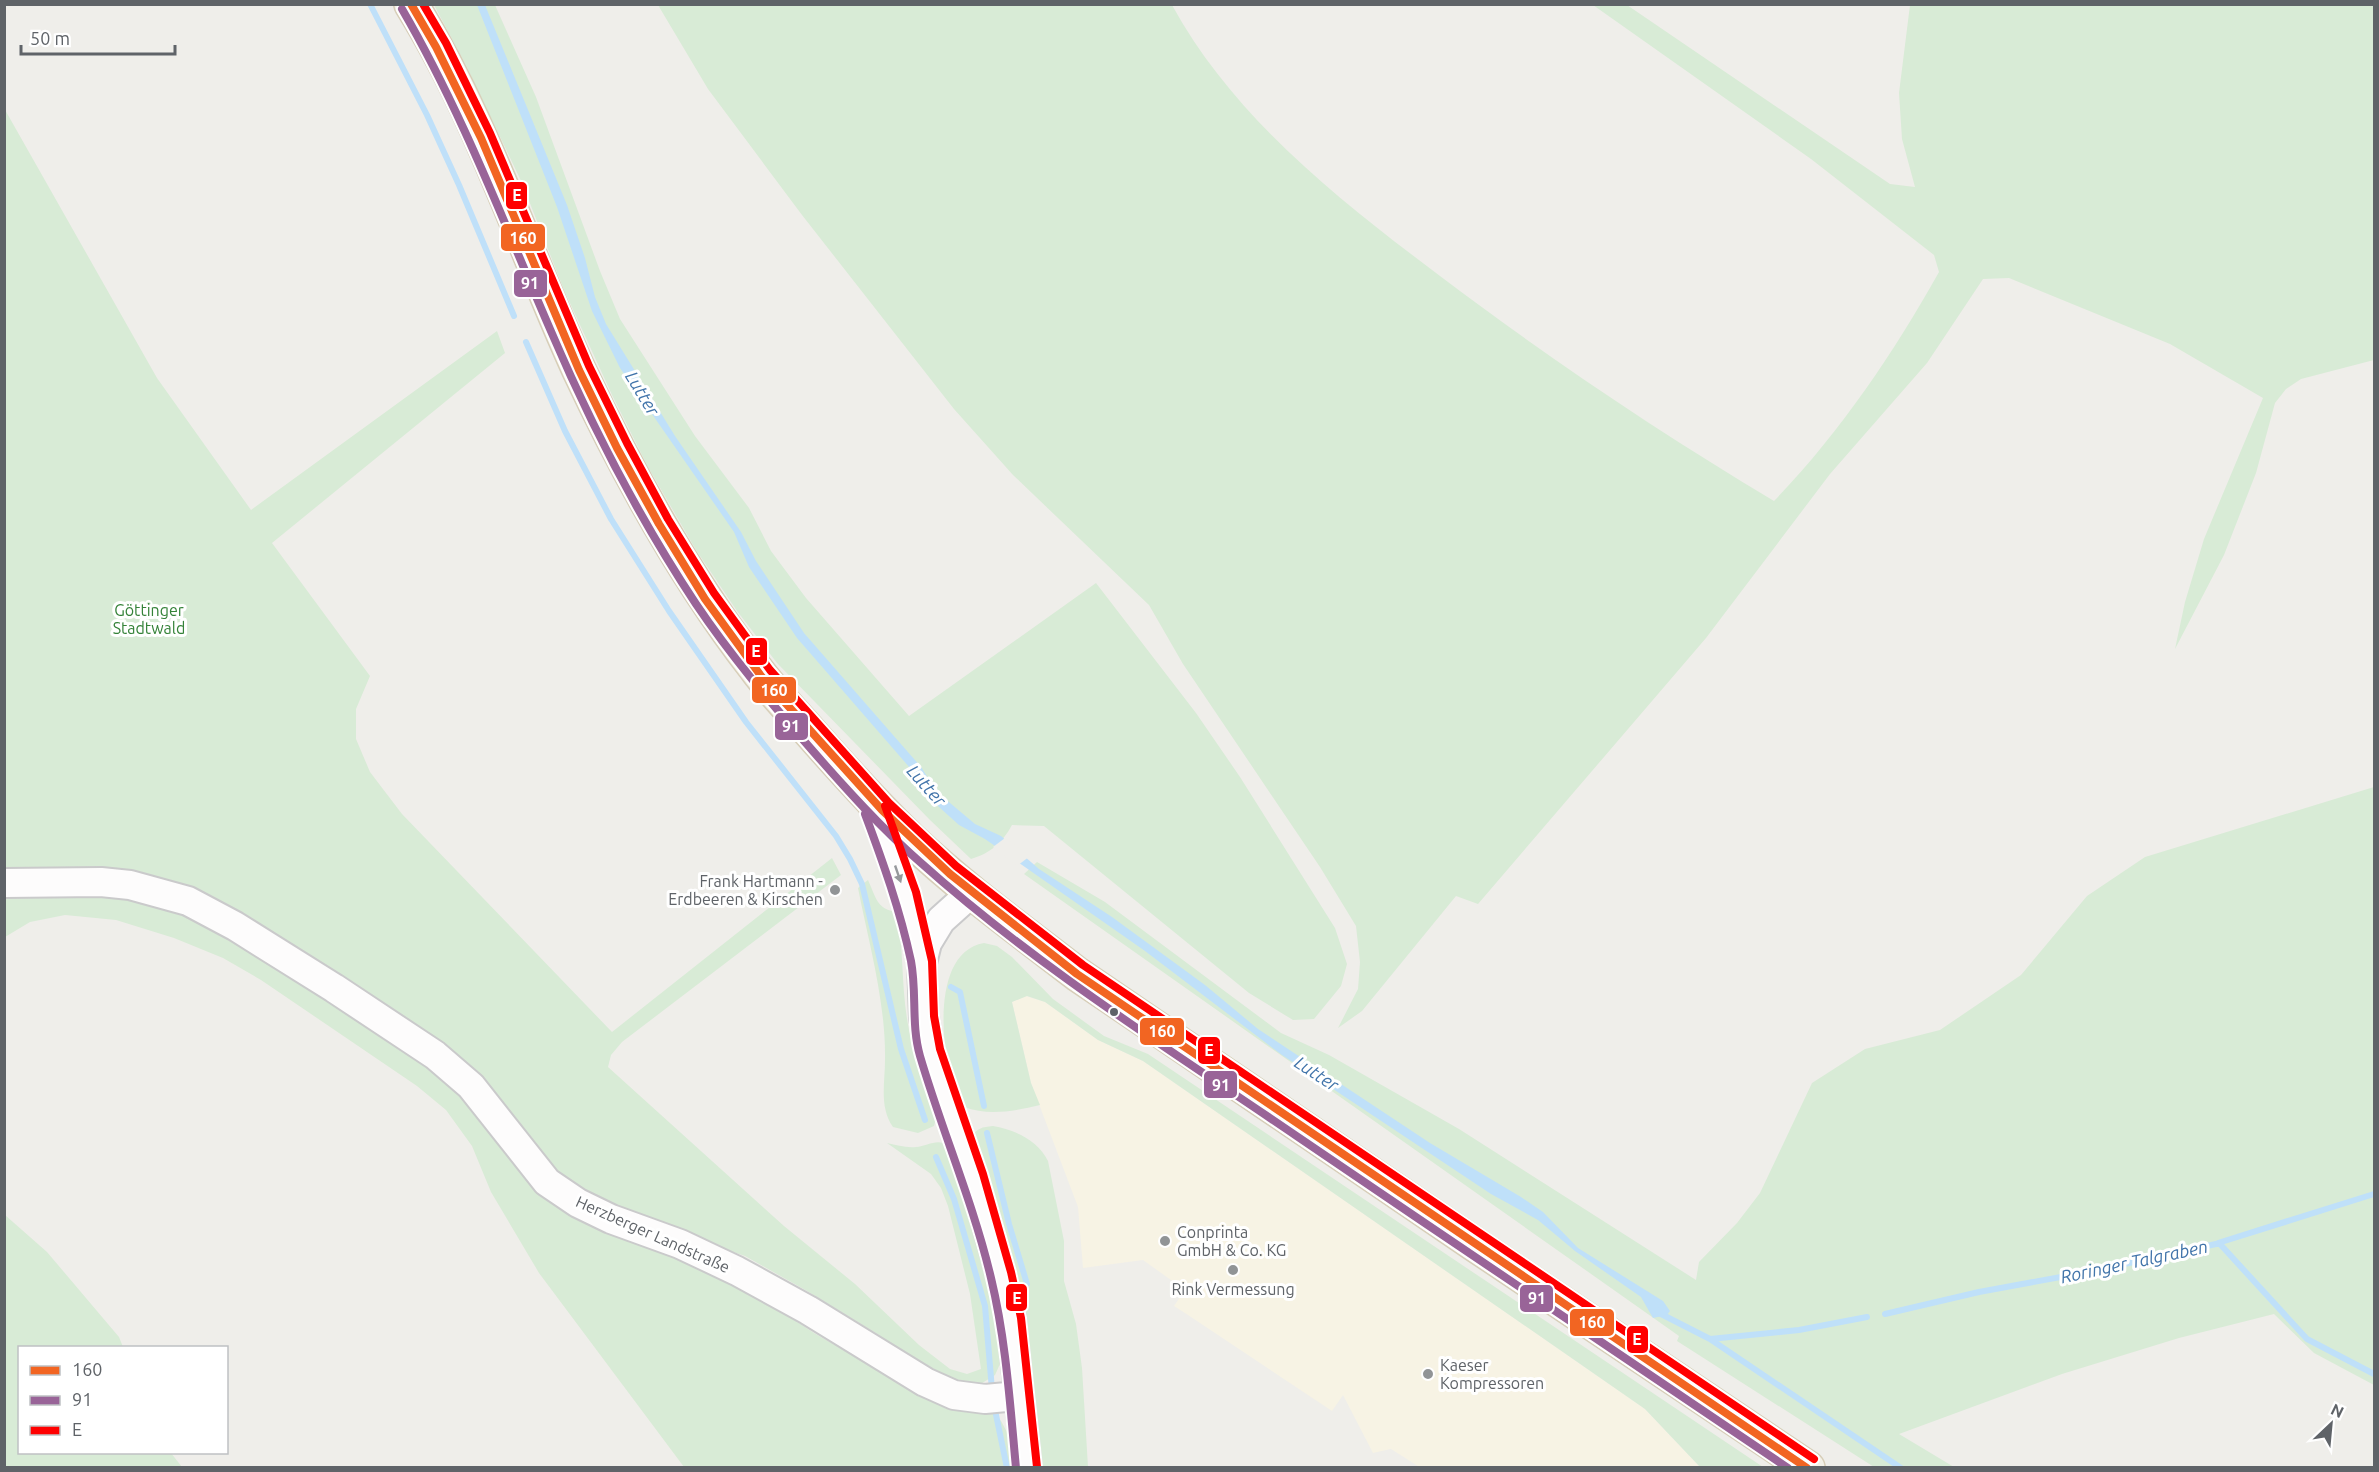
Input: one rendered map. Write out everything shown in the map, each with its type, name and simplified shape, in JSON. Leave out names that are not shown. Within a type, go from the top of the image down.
[{"type":"main road","points":[[411,4],[458,89],[580,371],[627,466],[661,526],[697,585],[756,670],[872,800],[911,839],[972,893],[1016,929],[1109,996],[1493,1257],[1809,1467]]},
{"type":"street","points":[[872,800],[906,896],[923,973]]},
{"type":"street","name":"Herzberger Landstraße","points":[[4,883],[120,884],[159,891],[188,900],[235,926],[334,988],[435,1055],[471,1086],[547,1182],[578,1203],[611,1219],[680,1244],[737,1271],[808,1310],[925,1382],[954,1395],[985,1400],[1018,1395]]},
{"type":"street","points":[[972,893],[941,920],[927,943],[923,973],[924,1017],[930,1052],[973,1177],[1001,1274],[1011,1319],[1027,1467]]},
{"type":"shaded area","points":[[1026,996],[1045,1002],[1098,1040],[1143,1061],[1645,1409],[1700,1467],[1421,1468],[1391,1449],[1373,1453],[1343,1395],[1332,1411],[1174,1306],[1185,1290],[1143,1260],[1083,1268],[1078,1207],[1031,1083],[1012,1002]]},
{"type":"green space","points":[[434,5],[495,5],[536,97],[620,319],[695,436],[749,508],[771,551],[806,598],[909,716],[1096,583],[1196,713],[1240,777],[1335,928],[1347,964],[1341,986],[1314,1019],[1293,1020],[1249,993],[1044,826],[1012,825],[995,846],[971,859],[777,663],[737,611],[696,550],[648,467],[564,290],[522,183],[466,65]]},
{"type":"green space","points":[[658,5],[1172,5],[1197,46],[1257,120],[1291,154],[1364,217],[1480,306],[1562,365],[1688,448],[1774,501],[1843,421],[1884,363],[1939,272],[1934,255],[1811,159],[1593,5],[1627,5],[1890,184],[1915,187],[1902,139],[1899,93],[1910,5],[2374,5],[2374,360],[2301,379],[2286,389],[2275,403],[2256,473],[2224,555],[2175,649],[2185,602],[2204,539],[2263,398],[2170,344],[2009,278],[1983,279],[1927,363],[1830,474],[1706,638],[1478,904],[1456,896],[1362,1011],[1338,1028],[1358,989],[1360,962],[1356,926],[1320,867],[1183,664],[1149,605],[1013,475],[954,409],[802,215],[708,89]]},
{"type":"green space","name":"Göttinger Stadtwald","points":[[4,108],[157,378],[251,510],[497,331],[505,353],[272,543],[370,676],[356,709],[356,739],[370,772],[402,814],[612,1032],[832,858],[841,875],[622,1042],[611,1055],[608,1067],[784,1226],[855,1284],[919,1345],[950,1369],[967,1374],[981,1369],[970,1294],[948,1206],[941,1188],[931,1174],[887,1143],[909,1147],[936,1142],[948,1145],[993,1287],[1004,1355],[995,1375],[979,1385],[965,1386],[919,1369],[879,1335],[745,1256],[632,1218],[566,1183],[517,1127],[252,926],[5,872]]},
{"type":"green space","points":[[2374,787],[2374,1385],[2314,1353],[2274,1314],[2179,1338],[2062,1374],[1899,1434],[1954,1467],[1874,1467],[1677,1341],[1679,1336],[1024,874],[1037,862],[1105,902],[1281,1033],[1329,1055],[1459,1129],[1696,1280],[1699,1262],[1737,1223],[1760,1193],[1812,1083],[1865,1049],[1940,1030],[2021,975],[2087,896],[2145,857]]},
{"type":"green space","points":[[868,880],[881,905],[897,912],[908,1026],[935,1106],[934,1126],[918,1133],[893,1127],[884,1103],[883,1017],[858,888]]},
{"type":"green space","points":[[5,893],[140,896],[186,913],[238,941],[428,1063],[462,1094],[508,1148],[671,1255],[755,1294],[814,1333],[928,1399],[968,1410],[992,1412],[1007,1432],[1015,1467],[684,1467],[539,1273],[491,1192],[472,1146],[446,1110],[417,1086],[261,980],[223,958],[174,938],[116,920],[65,915],[30,922],[5,937]]},
{"type":"green space","points":[[984,943],[997,946],[1012,957],[1053,999],[1104,1036],[1148,1054],[1763,1467],[1700,1467],[1645,1409],[1143,1061],[1098,1040],[1045,1002],[1027,996],[1012,1002],[1031,1083],[1040,1105],[992,1112],[964,1107],[954,1089],[948,1066],[944,1002],[948,981],[956,963],[967,950]]},
{"type":"green space","points":[[993,1126],[1025,1137],[1038,1147],[1048,1161],[1064,1241],[1064,1281],[1076,1324],[1082,1368],[1088,1467],[1037,1467],[971,1138],[980,1129]]},
{"type":"green space","points":[[5,1215],[47,1252],[119,1337],[123,1346],[18,1346],[18,1454],[172,1454],[182,1467],[5,1467]]},
{"type":"water","name":"Lutter","points":[[477,5],[485,5],[567,205],[595,297],[606,324],[675,436],[741,532],[756,561],[804,633],[921,767],[937,792],[975,824],[1001,836],[1039,869],[1112,917],[1205,985],[1258,1029],[1430,1143],[1543,1212],[1578,1248],[1663,1301],[1670,1311],[1667,1315],[1653,1318],[1641,1297],[1575,1251],[1538,1220],[1491,1194],[1282,1055],[1145,951],[985,839],[959,825],[929,798],[910,768],[797,638],[749,567],[734,532],[620,368],[592,311],[557,207]]},
{"type":"pier","points":[[1005,838],[1030,856],[1017,866],[993,847]]},
{"type":"waterway","points":[[370,4],[427,115],[514,316]]},
{"type":"waterway","points":[[526,342],[565,431],[611,519],[669,611],[746,722],[836,836],[850,859],[862,884],[901,1049],[925,1120]]},
{"type":"waterway","points":[[951,987],[960,992],[984,1106]]},
{"type":"waterway","points":[[987,1133],[1009,1224],[1027,1284]]},
{"type":"waterway","points":[[936,1157],[954,1199],[985,1306],[992,1390]]},
{"type":"waterway","points":[[2218,1243],[2374,1194]]},
{"type":"waterway","name":"Roringer Talgraben","points":[[1885,1314],[1979,1292],[2220,1244],[2307,1339],[2374,1374]]},
{"type":"waterway","name":"Roringer Talgraben","points":[[1659,1311],[1710,1339],[1799,1330],[1867,1317]]},
{"type":"waterway","points":[[1710,1339],[1901,1468]]},
{"type":"waterway","points":[[994,1405],[1007,1468]]},
{"type":"transit line","name":"160","points":[[411,4],[436,47],[481,138],[579,370],[617,448],[659,524],[705,599],[761,676],[882,810],[950,874],[1077,974],[1807,1468]]},
{"type":"transit line","name":"E","points":[[423,4],[446,43],[490,133],[589,366],[668,519],[714,593],[770,670],[889,803],[956,866],[1083,965],[1814,1459]]},
{"type":"transit line","name":"91","points":[[402,9],[463,127],[582,400],[655,538],[696,604],[737,661],[864,808],[964,900],[1057,972],[1152,1039],[1788,1468]]},
{"type":"transit line","name":"E","points":[[885,806],[916,892],[932,961],[934,1016],[940,1049],[983,1174],[1011,1272],[1021,1318],[1037,1467]]},
{"type":"transit line","name":"91","points":[[865,814],[891,886],[911,961],[917,1044],[920,1056],[984,1250],[991,1278],[1004,1348],[1016,1468]]},
{"type":"place","name":"Frank Hartmann - Erdbeeren & Kirschen","points":[[835,890]]},
{"type":"place","name":"Conprinta GmbH & Co. KG","points":[[1165,1241]]},
{"type":"place","name":"Rink Vermessung","points":[[1233,1270]]},
{"type":"place","name":"Kaeser Kompressoren","points":[[1428,1374]]}]
